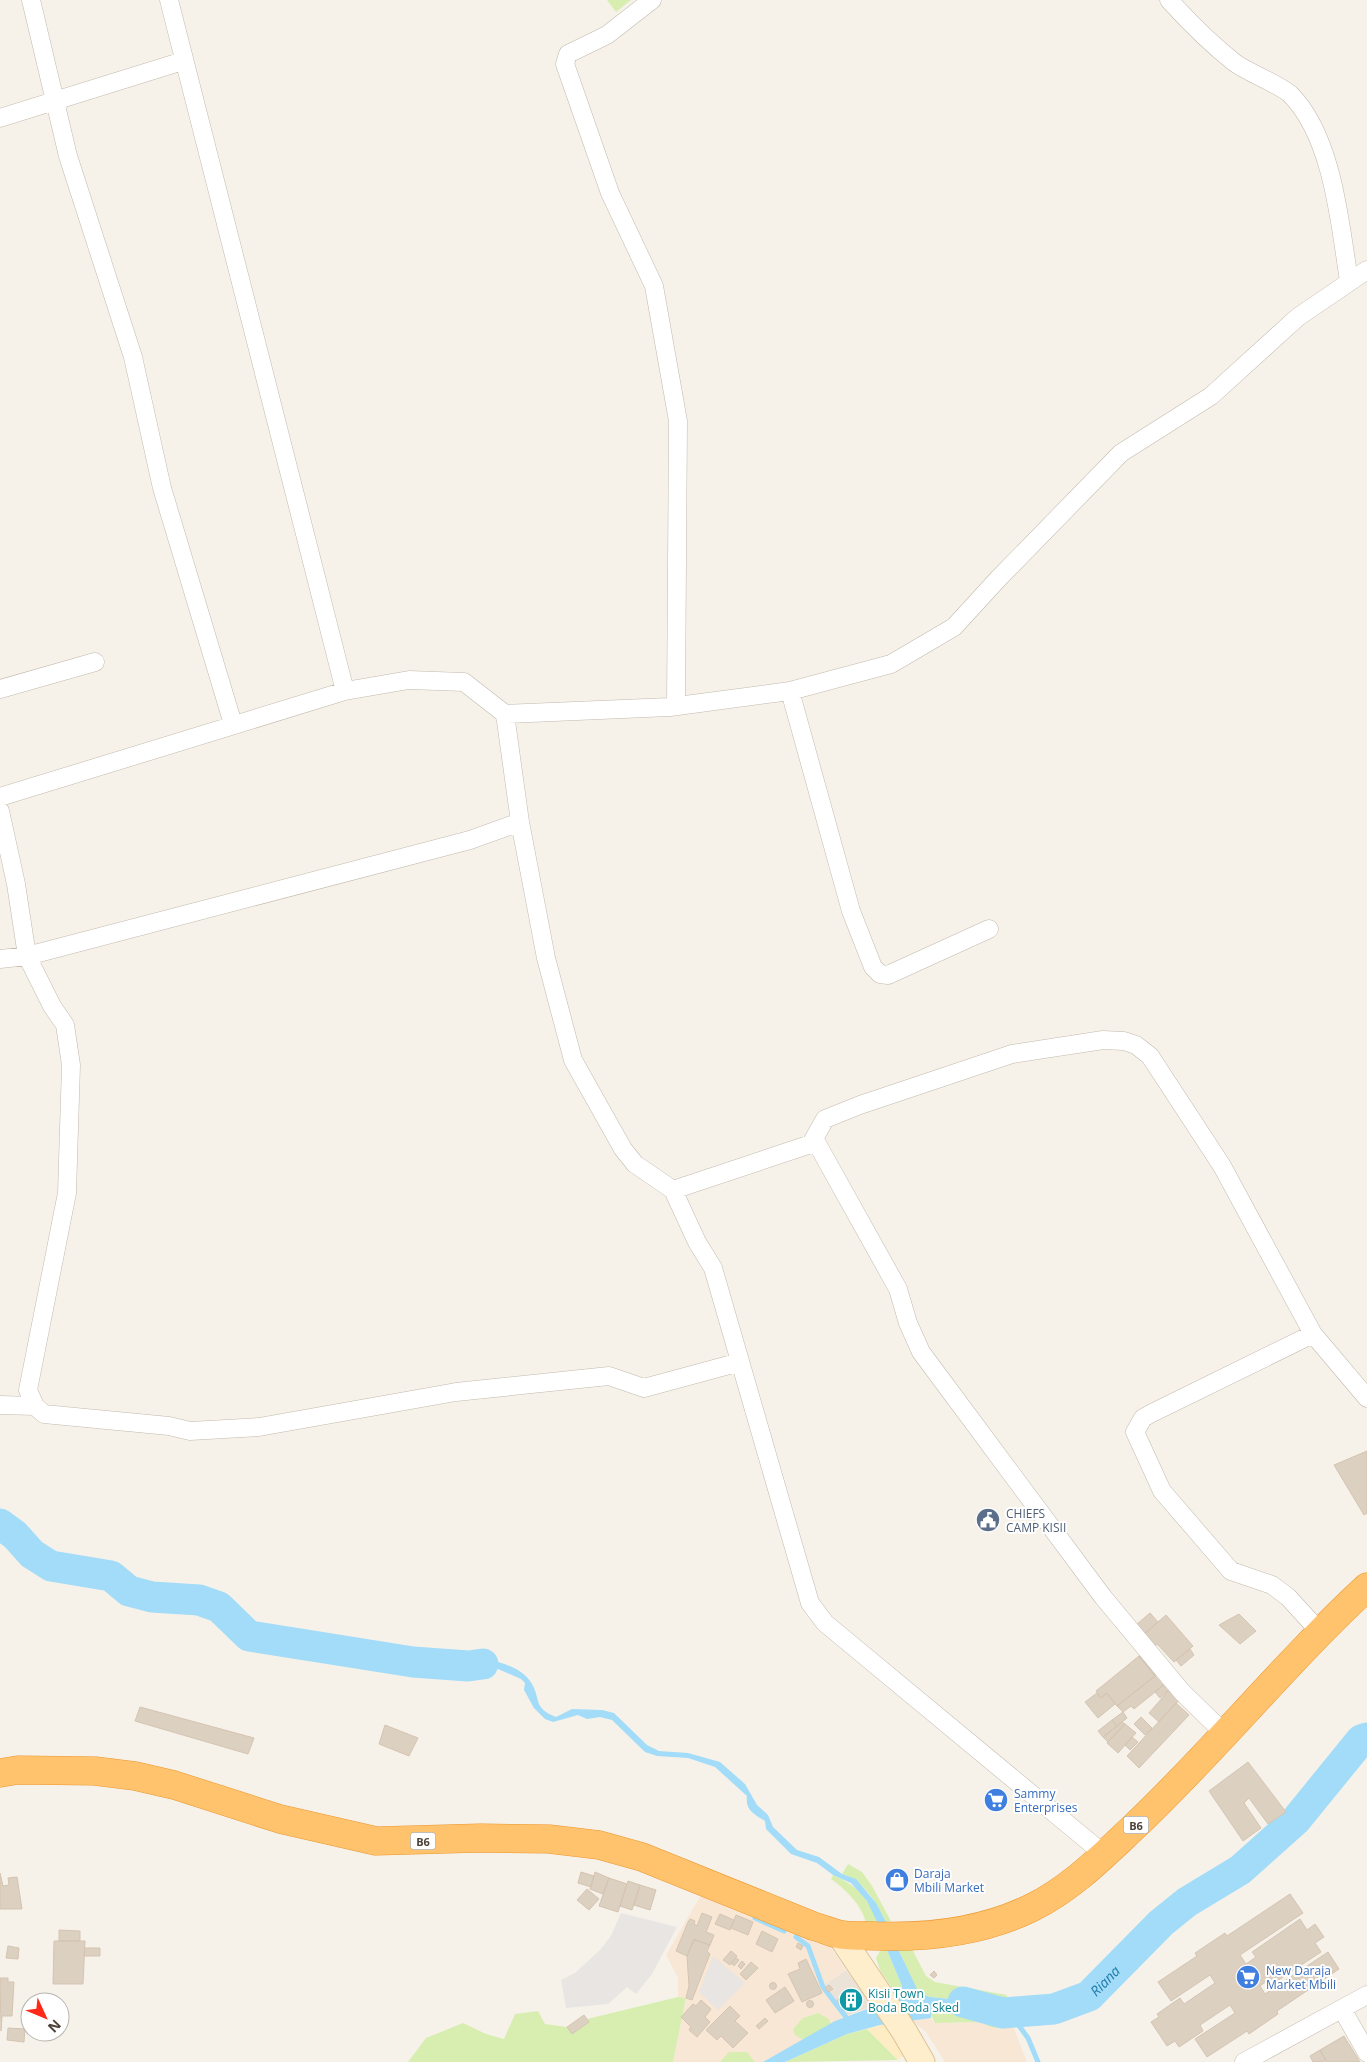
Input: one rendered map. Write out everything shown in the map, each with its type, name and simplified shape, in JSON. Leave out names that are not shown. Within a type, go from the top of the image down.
[{"type":"highway","name":"B6","points":[[0,1773],[18,1770],[95,1772],[135,1776],[174,1785],[280,1819],[376,1841],[481,1838],[549,1839],[599,1846],[642,1857],[839,1934],[913,1938],[957,1933],[1003,1920],[1032,1908],[1056,1893],[1105,1855],[1222,1730],[1319,1631],[1367,1588]]},
{"type":"main road","points":[[839,1934],[904,2031],[922,2062]]},
{"type":"street","points":[[31,0],[68,156],[133,358],[162,488],[233,724]]},
{"type":"street","points":[[169,0],[345,691]]},
{"type":"street","points":[[652,0],[606,35],[568,54],[565,64],[610,193],[654,286],[678,421],[676,706]]},
{"type":"street","points":[[1169,0],[1201,34],[1236,63],[1290,93],[1308,116],[1332,176],[1350,281]]},
{"type":"street","points":[[0,118],[184,61]]},
{"type":"street","points":[[0,797],[345,691],[409,680],[464,682],[505,714],[676,706],[790,691],[891,664],[954,627],[997,580],[1121,453],[1211,396],[1298,317],[1367,270]]},
{"type":"street","points":[[0,689],[94,662]]},
{"type":"street","points":[[790,691],[851,911],[873,967],[880,974],[894,973],[989,929]]},
{"type":"street","points":[[505,714],[520,822],[546,958],[573,1060],[623,1149],[635,1164],[673,1190],[696,1242],[712,1268],[810,1604],[825,1623],[1105,1855]]},
{"type":"street","points":[[0,811],[16,884],[27,956],[52,1006],[65,1025],[71,1065],[67,1193],[28,1390],[35,1406],[44,1414],[169,1426],[190,1431],[249,1428],[456,1392],[609,1376],[644,1388],[740,1362]]},
{"type":"street","points":[[0,959],[27,956],[470,840],[520,822]]},
{"type":"street","points":[[673,1190],[803,1148],[815,1140],[818,1129],[825,1119],[860,1105],[1012,1054],[1103,1040],[1124,1041],[1136,1044],[1150,1056],[1222,1166],[1313,1334],[1367,1398]]},
{"type":"street","points":[[815,1140],[898,1289],[908,1323],[921,1352],[1103,1597],[1182,1692],[1222,1730]]},
{"type":"street","points":[[1313,1334],[1152,1413],[1143,1418],[1135,1432],[1162,1491],[1231,1571],[1272,1585],[1288,1597],[1319,1631]]},
{"type":"street","points":[[0,1405],[35,1406]]},
{"type":"street","points":[[1244,2062],[1367,1995]]},
{"type":"street","points":[[1342,2009],[1367,2053]]},
{"type":"shaded area","points":[[701,1895],[825,1939],[846,1970],[821,1987],[844,2017],[763,2062],[673,2062],[686,1999],[678,1997],[678,1978],[666,1955]]},
{"type":"shaded area","points":[[621,1913],[677,1927],[652,1974],[636,1994],[627,1987],[608,2004],[566,2008],[561,1980],[575,1973],[600,1950],[611,1936]]},
{"type":"shaded area","points":[[713,1956],[745,1983],[718,2010],[699,1992]]},
{"type":"shaded area","points":[[846,1970],[873,2006],[844,2017],[821,1987]]},
{"type":"shaded area","points":[[931,2018],[935,2023],[982,2022],[999,2029],[1013,2026],[1027,2062],[945,2062],[926,2032],[913,2021]]},
{"type":"green space","points":[[607,0],[631,0],[616,12]]},
{"type":"green space","points":[[848,1864],[862,1872],[891,1921],[886,1922],[869,1893],[863,1887],[850,1877],[842,1874]]},
{"type":"green space","points":[[833,1875],[856,1888],[862,1894],[871,1907],[878,1924],[866,1923],[861,1910],[853,1898],[831,1879]]},
{"type":"green space","points":[[898,1949],[912,1949],[926,1976],[935,1982],[1007,1995],[1006,2005],[930,1997],[918,1993]]},
{"type":"green space","points":[[887,1950],[902,1986],[902,1996],[898,1997],[880,1970],[876,1958],[880,1951]]},
{"type":"green space","points":[[678,1997],[686,1998],[673,2062],[408,2062],[426,2038],[463,2023],[486,2034],[504,2039],[515,2014],[538,2011],[545,2024],[567,2027],[572,2034],[589,2022],[587,2019]]},
{"type":"green space","points":[[818,2013],[829,2019],[832,2027],[805,2041],[795,2035],[793,2029],[803,2018]]},
{"type":"green space","points":[[930,2013],[978,2013],[1013,2018],[1013,2026],[997,2028],[982,2022],[935,2023]]},
{"type":"green space","points":[[867,2029],[898,2060],[785,2062],[847,2034]]},
{"type":"green space","points":[[729,2052],[747,2052],[755,2062],[720,2062]]},
{"type":"sand","points":[[885,2024],[904,2055],[898,2060],[867,2029]]},
{"type":"water","points":[[491,1660],[508,1665],[524,1674],[532,1684],[541,1707],[549,1714],[556,1717],[572,1709],[602,1710],[614,1713],[647,1745],[659,1751],[688,1753],[720,1762],[745,1784],[757,1805],[768,1815],[773,1827],[797,1850],[819,1857],[842,1874],[856,1879],[876,1903],[886,1922],[878,1924],[867,1901],[851,1883],[833,1875],[817,1863],[791,1854],[766,1829],[765,1821],[754,1814],[749,1808],[747,1796],[715,1767],[688,1758],[657,1756],[645,1752],[612,1720],[600,1717],[587,1719],[578,1715],[553,1722],[545,1719],[534,1708],[524,1690],[525,1683],[521,1679],[491,1666],[470,1668],[441,1665]]},
{"type":"water","points":[[898,1949],[919,1993],[930,1997],[1006,2005],[1002,2017],[978,2013],[931,2013],[931,2018],[880,2025],[847,2034],[785,2062],[763,2062],[835,2021],[902,1996],[902,1986],[887,1950]]},
{"type":"building","points":[[1367,1451],[1367,1513],[1364,1515],[1334,1465]]},
{"type":"building","points":[[1150,1613],[1158,1622],[1144,1634],[1136,1625]]},
{"type":"building","points":[[1239,1614],[1256,1631],[1240,1644],[1219,1625]]},
{"type":"building","points":[[1166,1615],[1193,1646],[1174,1662],[1157,1644],[1155,1646],[1144,1634]]},
{"type":"building","points":[[1190,1649],[1194,1655],[1181,1666],[1176,1660]]},
{"type":"building","points":[[1142,1654],[1158,1674],[1155,1676],[1139,1656]]},
{"type":"building","points":[[1139,1656],[1155,1676],[1117,1706],[1107,1693],[1101,1698],[1096,1691]]},
{"type":"building","points":[[1155,1676],[1163,1685],[1134,1709],[1131,1706],[1123,1712],[1117,1706]]},
{"type":"building","points":[[1163,1685],[1168,1691],[1160,1698],[1155,1692]]},
{"type":"building","points":[[1170,1689],[1180,1699],[1159,1722],[1149,1713]]},
{"type":"building","points":[[1097,1693],[1101,1698],[1107,1693],[1115,1704],[1098,1718],[1085,1702]]},
{"type":"building","points":[[1176,1703],[1189,1715],[1139,1768],[1127,1756]]},
{"type":"building","points":[[140,1707],[254,1738],[248,1754],[135,1721]]},
{"type":"building","points":[[1123,1712],[1127,1718],[1117,1726],[1112,1720]]},
{"type":"building","points":[[1141,1717],[1152,1728],[1145,1735],[1134,1724]]},
{"type":"building","points":[[1112,1720],[1117,1726],[1103,1737],[1098,1731]]},
{"type":"building","points":[[1122,1722],[1125,1724],[1108,1742],[1103,1737]]},
{"type":"building","points":[[1125,1724],[1136,1733],[1118,1753],[1107,1743]]},
{"type":"building","points":[[385,1725],[418,1738],[409,1756],[379,1744]]},
{"type":"building","points":[[1132,1737],[1138,1742],[1130,1750],[1125,1745]]},
{"type":"building","points":[[1248,1762],[1286,1812],[1268,1824],[1249,1798],[1244,1803],[1261,1828],[1243,1841],[1209,1791]]},
{"type":"building","points":[[581,1872],[594,1876],[591,1887],[578,1883]]},
{"type":"building","points":[[595,1872],[609,1878],[603,1894],[590,1889]]},
{"type":"building","points":[[0,1873],[3,1886],[9,1885],[8,1878],[17,1877],[22,1909],[0,1909]]},
{"type":"building","points":[[609,1878],[627,1884],[618,1912],[599,1906]]},
{"type":"building","points":[[628,1881],[640,1885],[632,1910],[620,1906]]},
{"type":"building","points":[[640,1885],[656,1890],[650,1910],[634,1905]]},
{"type":"building","points":[[587,1889],[599,1899],[589,1910],[577,1900]]},
{"type":"building","name":"New Daraja Market Mbili","points":[[1290,1894],[1303,1913],[1240,1955],[1246,1964],[1256,1957],[1252,1952],[1300,1919],[1307,1930],[1315,1924],[1324,1937],[1315,1943],[1321,1952],[1274,1983],[1271,1978],[1260,1986],[1265,1994],[1328,1952],[1339,1969],[1277,2011],[1278,2014],[1249,2034],[1247,2031],[1207,2057],[1195,2039],[1235,2013],[1230,2005],[1200,2025],[1203,2031],[1179,2047],[1175,2041],[1167,2046],[1151,2022],[1159,2017],[1157,2014],[1180,1998],[1184,2004],[1215,1983],[1210,1975],[1171,2001],[1158,1982],[1197,1956],[1195,1953],[1225,1933],[1227,1936]]},
{"type":"building","points":[[702,1913],[712,1917],[706,1932],[714,1935],[710,1945],[694,1939],[687,1956],[676,1951],[690,1919],[695,1921],[694,1924],[697,1926]]},
{"type":"building","points":[[720,1914],[734,1920],[730,1930],[715,1924]]},
{"type":"building","points":[[736,1915],[753,1922],[748,1935],[731,1928]]},
{"type":"building","points":[[59,1930],[80,1931],[80,1941],[59,1941]]},
{"type":"building","points":[[762,1931],[778,1939],[772,1952],[756,1944]]},
{"type":"building","points":[[694,1940],[710,1945],[707,1951],[710,1954],[692,2000],[686,1998],[689,1986],[687,1956]]},
{"type":"building","points":[[54,1941],[85,1941],[83,1984],[53,1984]]},
{"type":"building","points":[[798,1943],[803,1946],[801,1950],[796,1947]]},
{"type":"building","points":[[8,1946],[19,1948],[18,1959],[6,1958]]},
{"type":"building","points":[[85,1948],[100,1948],[100,1956],[84,1956]]},
{"type":"building","points":[[731,1951],[737,1956],[730,1965],[723,1960]]},
{"type":"building","points":[[736,1958],[739,1960],[734,1966],[731,1963]]},
{"type":"building","points":[[806,1959],[822,1993],[802,2002],[788,1974],[800,1969],[798,1963]]},
{"type":"building","points":[[742,1961],[745,1964],[741,1969],[738,1966]]},
{"type":"building","points":[[751,1962],[758,1968],[746,1980],[740,1974]]},
{"type":"building","points":[[934,1971],[937,1975],[934,1978],[930,1975]]},
{"type":"building","points":[[0,1978],[8,1978],[8,1982],[14,1982],[12,2016],[2,2016],[1,2031]]},
{"type":"building","points":[[773,1983],[776,1986],[773,1989],[770,1986]]},
{"type":"building","points":[[829,1985],[833,1989],[828,1992],[825,1988]]},
{"type":"building","points":[[785,1987],[794,2001],[775,2013],[766,2000]]},
{"type":"building","name":"Kisii Town Boda Boda Sked","points":[[851,1990],[861,2004],[852,2010],[842,1996]]},
{"type":"building","points":[[841,1997],[845,2002],[840,2005],[837,2000]]},
{"type":"building","points":[[701,2000],[711,2009],[705,2017],[710,2022],[697,2037],[689,2030],[691,2027],[681,2017],[693,2004],[696,2006]]},
{"type":"building","points":[[810,2000],[814,2004],[810,2008],[806,2004]]},
{"type":"building","points":[[845,2003],[849,2008],[845,2011],[841,2007]]},
{"type":"building","points":[[730,2006],[740,2016],[735,2021],[748,2033],[733,2048],[721,2036],[717,2040],[706,2030]]},
{"type":"building","points":[[584,2015],[589,2022],[572,2034],[567,2027]]},
{"type":"building","points":[[765,2018],[768,2021],[759,2029],[756,2026]]},
{"type":"building","points":[[8,2028],[20,2029],[20,2042],[7,2040]]},
{"type":"building","points":[[1344,2036],[1360,2062],[1327,2062],[1320,2050]]},
{"type":"building","points":[[1320,2050],[1326,2061],[1313,2062],[1310,2056]]},
{"type":"waterway","points":[[0,1524],[15,1535],[32,1554],[51,1566],[111,1576],[129,1591],[152,1597],[199,1600],[219,1607],[249,1636],[413,1662],[468,1666],[483,1664]]},
{"type":"waterway","name":"Riana","points":[[963,2002],[1003,2013],[1054,2009],[1089,1996],[1161,1923],[1187,1902],[1240,1870],[1296,1820],[1361,1740],[1367,1738]]},
{"type":"waterway","points":[[755,1918],[784,1931]]},
{"type":"waterway","points":[[796,1937],[808,1946],[823,1987],[849,2021]]},
{"type":"waterway","points":[[1015,2012],[1017,2023],[1028,2038],[1038,2062]]},
{"type":"place","name":"CHIEFS CAMP KISII","points":[[988,1520]]},
{"type":"place","name":"Sammy Enterprises","points":[[996,1800]]},
{"type":"place","name":"Daraja Mbili Market","points":[[897,1880]]},
{"type":"place","name":"New Daraja Market Mbili","points":[[1248,1977]]},
{"type":"place","name":"Kisii Town Boda Boda Sked","points":[[851,2000]]}]
